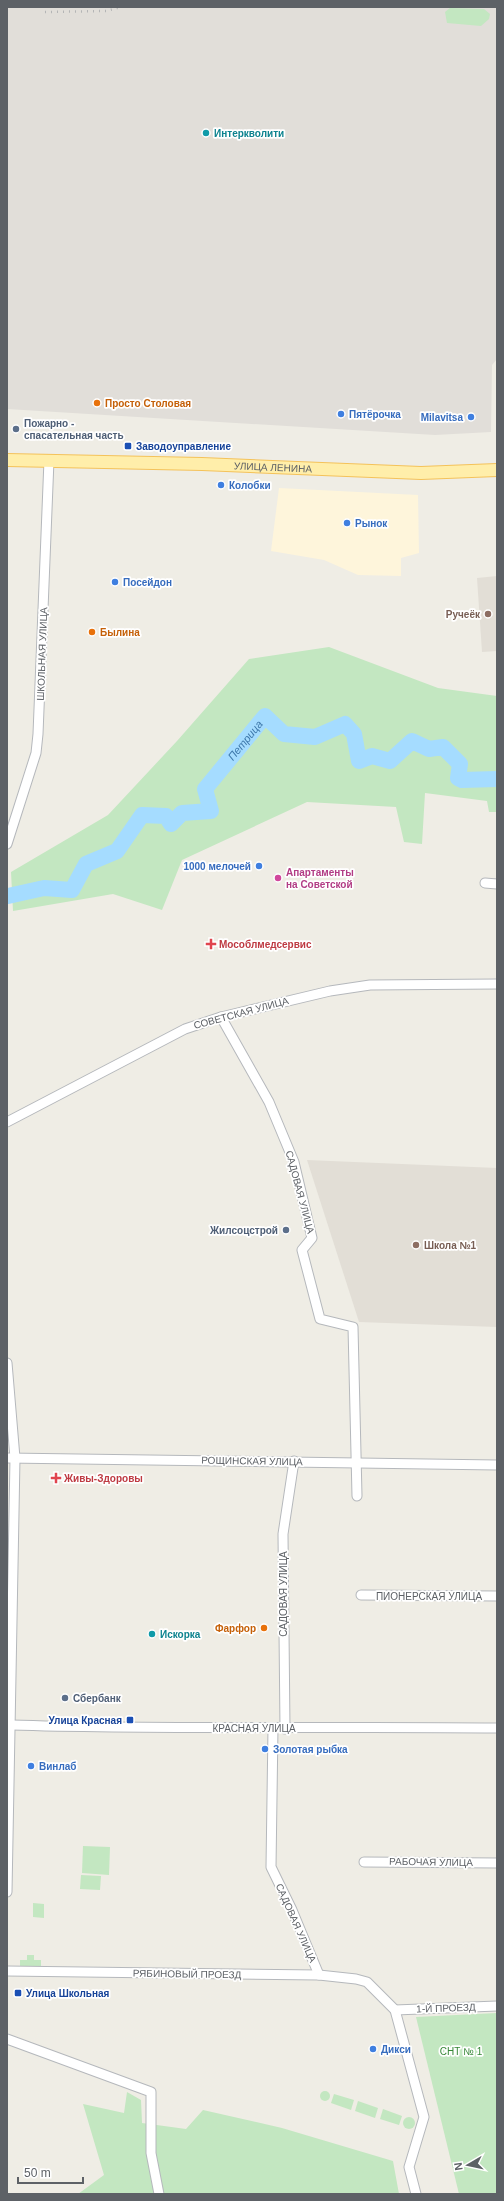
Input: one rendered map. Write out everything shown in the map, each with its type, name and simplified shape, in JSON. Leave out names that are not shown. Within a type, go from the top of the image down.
[{"type":"main road","name":"УЛИЦА ЛЕНИНА","points":[[7,460],[49,460],[421,473],[497,470]]},
{"type":"street","name":"ШКОЛЬНАЯ УЛИЦА","points":[[7,844],[36,753],[49,460]]},
{"type":"street","points":[[485,883],[497,884]]},
{"type":"street","name":"СОВЕТСКАЯ УЛИЦА","points":[[7,1122],[185,1028],[221,1017],[330,991],[370,985],[497,984]]},
{"type":"street","name":"САДОВАЯ УЛИЦА","points":[[221,1017],[269,1102],[294,1162],[312,1238],[302,1250],[320,1320],[353,1327],[357,1496]]},
{"type":"street","points":[[7,1363],[11,1458],[10,1721],[7,1892]]},
{"type":"street","name":"РОЩИНСКАЯ УЛИЦА","points":[[11,1458],[497,1465]]},
{"type":"street","name":"САДОВАЯ УЛИЦА","points":[[285,1728],[283,1534],[294,1461]]},
{"type":"street","name":"ПИОНЕРСКАЯ УЛИЦА","points":[[361,1595],[497,1596]]},
{"type":"street","name":"КРАСНАЯ УЛИЦА","points":[[10,1721],[274,1728],[364,1726],[497,1728]]},
{"type":"street","name":"САДОВАЯ УЛИЦА","points":[[274,1728],[271,1866],[292,1910],[319,1975]]},
{"type":"street","name":"РАБОЧАЯ УЛИЦА","points":[[364,1862],[497,1863]]},
{"type":"street","name":"РЯБИНОВЫЙ ПРОЕЗД","points":[[7,1971],[319,1975],[356,1979],[367,1982],[395,2010]]},
{"type":"street","name":"1-Й ПРОЕЗД","points":[[395,2010],[497,2006]]},
{"type":"street","points":[[395,2010],[424,2117],[409,2167],[416,2194]]},
{"type":"street","points":[[7,2039],[151,2092],[151,2153],[159,2194]]},
{"type":"shaded area","points":[[7,7],[497,7],[497,359],[492,365],[491,432],[435,435],[7,409]]},
{"type":"shaded area","name":"Рынок","points":[[279,488],[418,495],[419,553],[401,558],[401,576],[358,575],[324,560],[271,551]]},
{"type":"shaded area","name":"Ручеёк","points":[[497,576],[497,651],[482,652],[477,578]]},
{"type":"shaded area","name":"Школа №1","points":[[307,1160],[497,1168],[497,1327],[359,1322]]},
{"type":"green space","points":[[450,8],[484,9],[490,14],[489,19],[481,26],[447,23],[445,12]]},
{"type":"green space","points":[[329,647],[438,688],[497,696],[497,812],[489,812],[487,801],[425,793],[422,844],[404,842],[396,807],[307,802],[182,860],[162,910],[113,894],[13,911],[11,872],[108,815],[177,741],[249,659]]},
{"type":"green space","points":[[83,1846],[110,1847],[109,1875],[82,1873]]},
{"type":"green space","points":[[81,1875],[101,1876],[100,1890],[80,1889]]},
{"type":"green space","points":[[33,1903],[44,1904],[44,1918],[33,1917]]},
{"type":"green space","points":[[27,1955],[34,1955],[34,1960],[41,1960],[41,1967],[20,1966],[20,1960],[27,1960]]},
{"type":"green space","name":"СНТ № 1","points":[[497,2013],[497,2194],[459,2194],[416,2017]]},
{"type":"green space","points":[[325,2091],[330,2096],[325,2101],[320,2096]]},
{"type":"green space","points":[[127,2092],[141,2100],[142,2123],[186,2129],[203,2110],[282,2128],[393,2161],[399,2194],[78,2194],[104,2175],[83,2104],[124,2113]]},
{"type":"green space","points":[[334,2094],[354,2100],[351,2110],[331,2103]]},
{"type":"green space","points":[[358,2101],[378,2108],[375,2118],[355,2111]]},
{"type":"green space","points":[[383,2109],[402,2116],[399,2125],[380,2119]]},
{"type":"green space","points":[[407,2117],[411,2117],[415,2123],[411,2129],[407,2129],[403,2125],[403,2121]]},
{"type":"waterway","name":"Петрица","points":[[8,896],[44,888],[72,890],[86,864],[117,851],[142,815],[166,816],[171,824],[182,813],[211,811],[205,789],[265,716],[284,734],[315,737],[345,724],[354,734],[359,761],[372,756],[390,761],[412,741],[429,749],[443,747],[460,764],[458,778],[462,780],[497,779]]},
{"type":"railway","points":[[45,12],[106,11],[121,7]]},
{"type":"place","name":"Интеркволити","points":[[206,133]]},
{"type":"place","name":"Просто Столовая","points":[[97,403]]},
{"type":"place","name":"Пятёрочка","points":[[341,414]]},
{"type":"place","name":"Milavitsa","points":[[471,417]]},
{"type":"place","name":"Пожарно - спасательная часть","points":[[16,429]]},
{"type":"place","name":"Заводоуправление","points":[[128,446]]},
{"type":"place","name":"Колобки","points":[[221,485]]},
{"type":"place","name":"Рынок","points":[[347,523]]},
{"type":"place","name":"Посейдон","points":[[115,582]]},
{"type":"place","name":"Ручеёк","points":[[488,614]]},
{"type":"place","name":"Былина","points":[[92,632]]},
{"type":"place","name":"1000 мелочей","points":[[259,866]]},
{"type":"place","name":"Апартаменты на Советской","points":[[278,878]]},
{"type":"place","name":"Мособлмедсервис","points":[[211,944]]},
{"type":"place","name":"Жилсоцстрой","points":[[286,1230]]},
{"type":"place","name":"Школа №1","points":[[416,1245]]},
{"type":"place","name":"Живы-Здоровы","points":[[56,1478]]},
{"type":"place","name":"Фарфор","points":[[264,1628]]},
{"type":"place","name":"Искорка","points":[[152,1634]]},
{"type":"place","name":"Сбербанк","points":[[65,1698]]},
{"type":"place","name":"Улица Красная","points":[[130,1720]]},
{"type":"place","name":"Золотая рыбка","points":[[265,1749]]},
{"type":"place","name":"Винлаб","points":[[31,1766]]},
{"type":"place","name":"Улица Школьная","points":[[18,1993]]},
{"type":"place","name":"Дикси","points":[[373,2049]]}]
